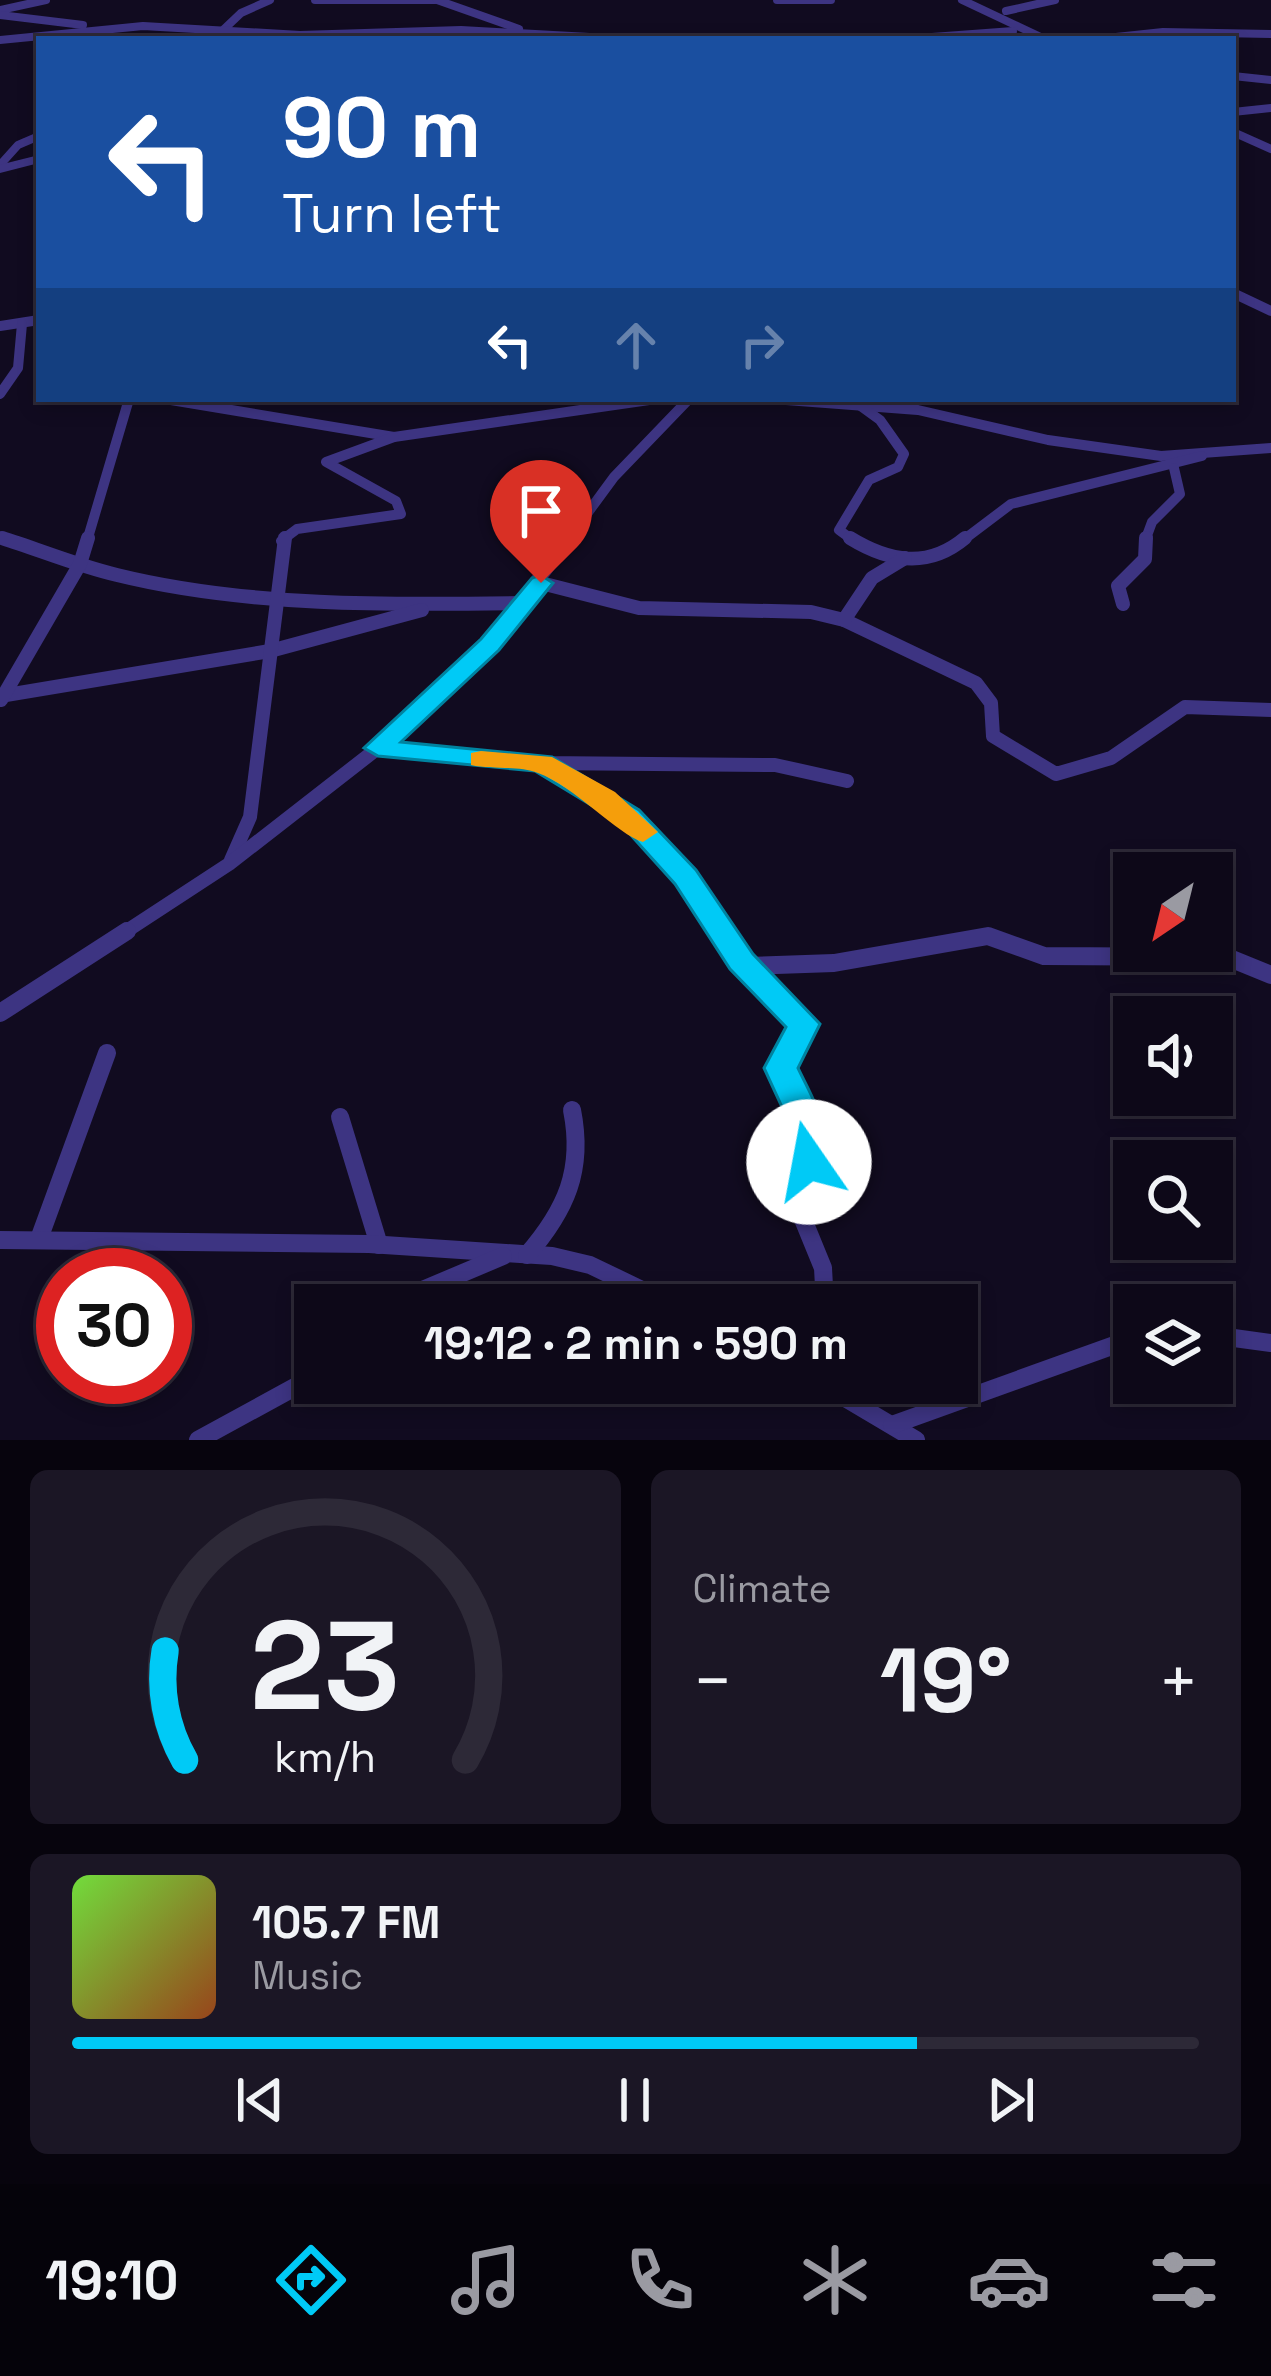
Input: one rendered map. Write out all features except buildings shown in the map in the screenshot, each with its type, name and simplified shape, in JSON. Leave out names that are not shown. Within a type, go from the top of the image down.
[{"type":"street","points":[[2,10],[46,0],[56,19]]},
{"type":"street","points":[[221,32],[241,13],[270,0]]},
{"type":"street","points":[[315,0],[437,0],[537,36]]},
{"type":"street","points":[[777,0],[831,0]]},
{"type":"street","points":[[962,0],[1038,36]]},
{"type":"street","points":[[926,36],[1009,24],[1054,0]]},
{"type":"street","points":[[996,1],[1009,24]]},
{"type":"street","points":[[2,10],[94,27],[221,32],[461,30],[529,36]]},
{"type":"street","points":[[0,40],[94,27]]},
{"type":"street","points":[[1125,36],[1271,34]]},
{"type":"street","points":[[1236,76],[1271,80]]},
{"type":"street","points":[[1236,112],[1271,108]]},
{"type":"street","points":[[1236,133],[1271,149]]},
{"type":"street","points":[[0,167],[19,145],[36,137]]},
{"type":"street","points":[[0,167],[36,160]]},
{"type":"street","points":[[1236,294],[1271,311]]},
{"type":"street","points":[[0,326],[36,321]]},
{"type":"street","points":[[0,394],[18,368],[22,324]]},
{"type":"street","points":[[1,698],[80,564],[129,402]]},
{"type":"street","points":[[183,402],[394,437]]},
{"type":"street","points":[[229,864],[250,817],[281,541],[289,531],[401,514],[396,501],[326,462],[394,437],[635,402]]},
{"type":"street","points":[[0,1013],[229,864],[378,748],[490,644],[541,583],[614,477],[686,402]]},
{"type":"street","points":[[792,402],[825,407],[849,402]]},
{"type":"street","points":[[855,402],[894,435],[904,454],[901,465],[869,480],[839,530],[860,544],[905,559],[938,556],[1010,504],[1174,467],[1202,456]]},
{"type":"street","points":[[861,402],[944,414],[1048,440],[1161,456],[1271,448]]},
{"type":"street","points":[[1123,604],[1118,586],[1145,559],[1143,531],[1160,508],[1180,494],[1174,467]]},
{"type":"street","points":[[0,537],[80,564],[189,588],[439,606],[523,603]]},
{"type":"street","points":[[844,620],[872,578],[905,559]]},
{"type":"street","points":[[541,583],[639,608],[812,612],[844,620],[976,683],[991,704],[993,736],[1056,774],[1111,758],[1185,707],[1271,710]]},
{"type":"street","points":[[1,698],[270,651],[439,606]]},
{"type":"street","points":[[378,748],[542,763],[715,761],[789,766],[847,781]]},
{"type":"street","points":[[542,763],[629,816],[686,877],[746,966],[804,1024],[781,1068],[811,1141],[796,1202],[823,1268],[824,1284]]},
{"type":"street","points":[[746,966],[834,963],[988,936],[1044,956],[1227,957],[1271,975]]},
{"type":"street","points":[[39,1239],[107,1053]]},
{"type":"street","points":[[442,1284],[517,1255],[558,1222],[577,1178],[580,1149],[572,1110]]},
{"type":"street","points":[[340,1117],[379,1245]]},
{"type":"street","points":[[0,1240],[379,1245],[590,1265],[629,1284]]},
{"type":"street","points":[[1233,1337],[1271,1342]]},
{"type":"street","points":[[892,1425],[1113,1346]]},
{"type":"street","points":[[198,1440],[294,1387]]},
{"type":"street","points":[[857,1404],[916,1440]]},
{"type":"slow traffic","points":[[481,759],[542,763],[605,798],[643,832]]},
{"type":"route","points":[[541,583],[490,644],[378,748],[542,763],[629,816],[686,877],[742,962],[804,1024],[781,1068],[805,1120],[811,1141],[809,1162]]}]
